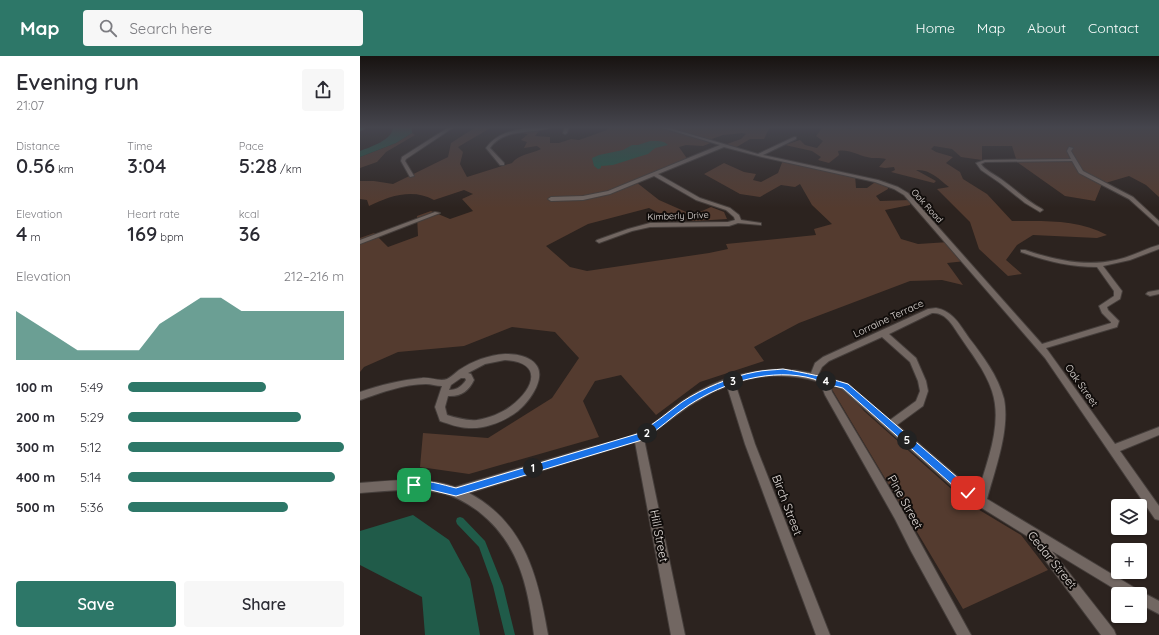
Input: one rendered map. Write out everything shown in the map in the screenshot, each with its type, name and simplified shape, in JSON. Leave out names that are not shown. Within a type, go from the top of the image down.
[{"type":"street","points":[[410,154],[404,158],[403,161],[412,176]]},
{"type":"street","points":[[493,154],[502,164]]},
{"type":"street","points":[[551,199],[589,198],[610,192],[703,154]]},
{"type":"street","name":"Oak Road","points":[[756,154],[876,181],[902,191],[909,197],[978,277]]},
{"type":"street","points":[[1070,154],[1079,169],[1085,175],[1128,196],[1159,224]]},
{"type":"street","points":[[1040,210],[1030,205],[1002,182],[981,168],[978,163],[985,161],[1073,160]]},
{"type":"street","points":[[655,174],[698,199],[728,209],[737,216],[738,222]]},
{"type":"street","points":[[360,242],[437,212]]},
{"type":"street","name":"Kimberly Drive","points":[[599,241],[630,230],[650,225],[729,224],[738,222],[759,224]]},
{"type":"street","points":[[1023,250],[1050,259],[1075,263],[1098,264],[1115,263],[1130,259],[1144,251],[1159,247]]},
{"type":"street","points":[[1040,347],[1114,325],[1115,321],[1105,311],[1103,306],[1117,297],[1118,291],[1098,264]]},
{"type":"street","name":"Oak Street","points":[[978,277],[1060,372],[1159,514]]},
{"type":"street","points":[[1150,294],[1159,292]]},
{"type":"street","name":"Lorraine Terrace","points":[[814,376],[816,368],[820,362],[931,311],[942,311],[951,319],[983,365],[996,388],[999,399],[1001,420],[980,500]]},
{"type":"street","points":[[883,333],[913,360],[924,390],[920,403],[890,425]]},
{"type":"street","points":[[492,357],[521,359],[530,363],[536,371],[536,376],[526,397],[515,408],[488,421],[472,424],[443,418],[440,407],[445,387],[460,374],[492,357]]},
{"type":"street","name":"Cedar Street","points":[[456,492],[639,437],[702,393],[730,382],[756,374],[774,372],[814,376],[824,381],[845,386],[968,493],[1032,532],[1109,635]]},
{"type":"street","points":[[360,396],[388,386],[427,381],[455,392],[467,385],[470,380],[468,376],[460,374]]},
{"type":"street","name":"Pine Street","points":[[824,381],[828,393],[899,515],[914,547],[964,635]]},
{"type":"street","name":"Birch Street","points":[[730,382],[750,444],[823,635]]},
{"type":"street","points":[[1113,448],[1159,431]]},
{"type":"street","name":"Hill Street","points":[[639,437],[678,635]]},
{"type":"street","points":[[360,488],[414,485],[431,486],[456,492],[483,508],[506,531],[515,543],[528,572],[537,607],[541,635]]},
{"type":"street","points":[[1032,532],[1123,587]]},
{"type":"street","points":[[1147,601],[1159,608]]},
{"type":"shaded area","points":[[360,154],[368,154],[360,157]]},
{"type":"shaded area","points":[[368,154],[384,154],[377,162],[360,168],[360,157]]},
{"type":"shaded area","points":[[449,154],[462,154],[460,164],[467,177],[512,163],[527,154],[684,154],[688,160],[636,182],[659,200],[693,215],[711,207],[724,212],[727,219],[695,221],[668,218],[649,208],[588,224],[546,246],[570,267],[587,271],[709,253],[728,249],[726,244],[816,235],[814,229],[832,224],[812,205],[800,184],[795,187],[781,185],[760,197],[740,194],[704,174],[724,163],[744,172],[756,174],[753,180],[761,182],[778,173],[783,160],[855,175],[856,188],[867,188],[878,180],[887,182],[888,189],[876,196],[880,201],[911,200],[910,205],[885,210],[901,239],[918,244],[949,242],[966,261],[947,263],[963,285],[942,280],[910,281],[799,323],[754,347],[764,361],[700,382],[656,415],[621,375],[595,381],[583,401],[599,437],[469,474],[420,467],[423,433],[488,438],[552,398],[579,358],[555,332],[512,327],[464,346],[398,352],[364,367],[360,372],[360,238],[374,233],[388,247],[418,236],[417,216],[431,211],[450,219],[473,211],[462,199],[473,194],[464,190],[434,200],[418,194],[409,194],[385,199],[369,206],[367,200],[360,199],[360,181],[374,181],[393,184],[448,157]]},
{"type":"shaded area","points":[[648,154],[613,165],[601,166],[601,168],[598,169],[594,166],[592,158],[599,155]]},
{"type":"shaded area","points":[[817,154],[839,155],[829,163],[818,160],[821,157]]},
{"type":"shaded area","points":[[858,154],[943,154],[953,157],[946,163],[960,172],[963,179],[987,194],[1012,221],[1061,222],[1084,226],[1107,235],[1097,238],[1033,235],[1017,245],[1006,260],[1022,274],[1008,276],[979,249],[970,222],[937,189],[949,187],[934,175],[926,171],[916,170],[936,181],[934,183],[891,172],[895,170],[894,167],[879,167],[886,159],[869,158]]},
{"type":"shaded area","points":[[958,154],[982,154],[982,160],[961,157]]},
{"type":"shaded area","points":[[1015,154],[1159,154],[1159,197],[1146,185],[1129,176],[1102,184],[1095,201],[1065,196],[1017,162]]},
{"type":"shaded area","points":[[830,386],[847,391],[864,411],[966,502],[1021,535],[1048,570],[963,609]]},
{"type":"shaded area","points":[[413,515],[449,540],[470,579],[480,635],[425,635],[422,597],[360,565],[360,531]]},
{"type":"waterway","points":[[460,521],[482,544],[498,586],[510,635]]},
{"type":"route","points":[[414,485],[431,486],[456,492],[639,437],[702,393],[756,374],[783,372],[815,377],[824,381],[845,386],[968,493]]}]
